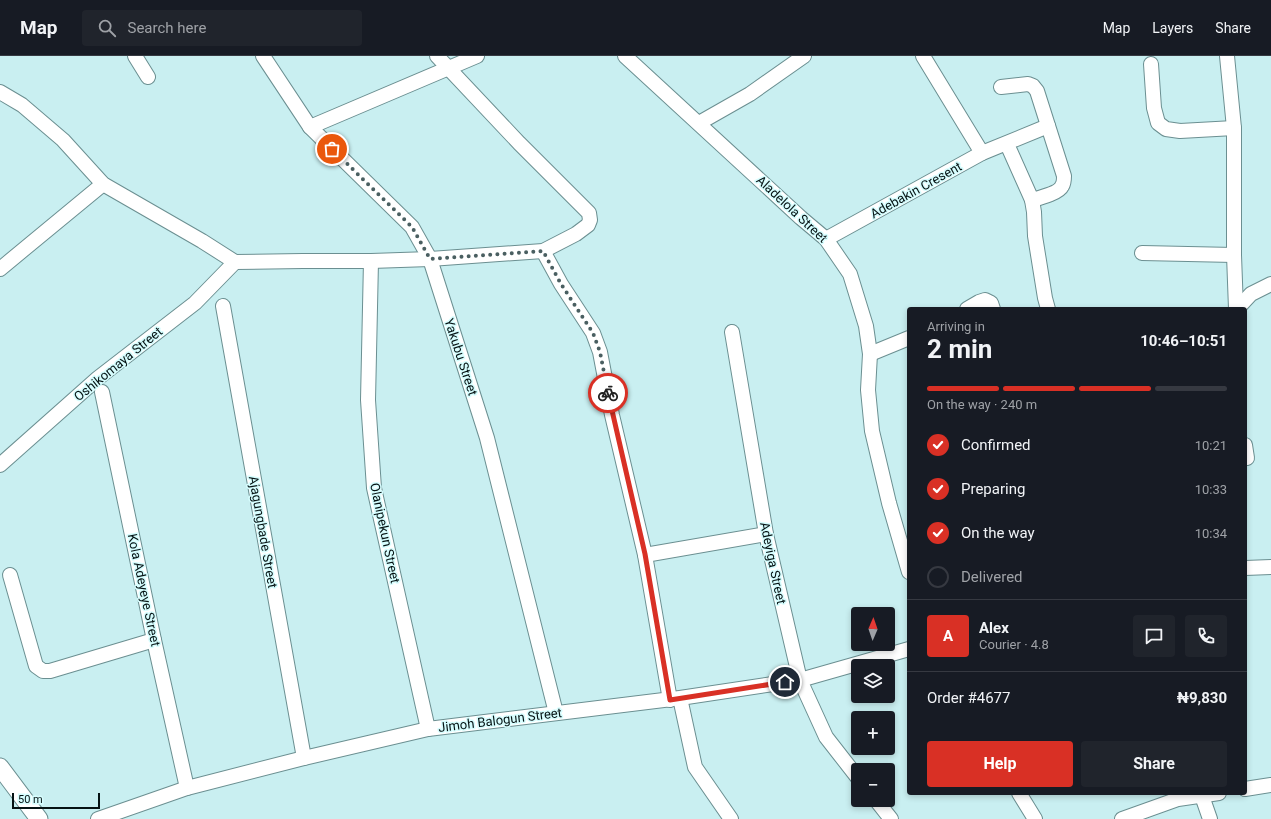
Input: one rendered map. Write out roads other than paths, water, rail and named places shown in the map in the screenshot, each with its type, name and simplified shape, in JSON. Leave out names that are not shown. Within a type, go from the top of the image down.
[{"type":"street","points":[[135,56],[148,77]]},
{"type":"street","name":"Yakubu Street","points":[[263,56],[310,127],[412,227],[430,259],[487,438],[556,712]]},
{"type":"street","points":[[0,92],[22,105],[63,140],[103,184],[202,241],[235,262],[430,259],[543,251],[576,234],[588,225],[590,220],[589,213],[518,143],[437,56]]},
{"type":"street","points":[[310,127],[477,56]]},
{"type":"street","name":"Aladelola Street","points":[[625,56],[801,218],[826,239],[850,274],[866,326],[870,354],[868,390],[872,431],[889,503],[907,565]]},
{"type":"street","points":[[699,123],[750,94],[804,56]]},
{"type":"street","points":[[923,56],[982,153]]},
{"type":"street","points":[[1227,56],[1234,128],[1234,254],[1237,307]]},
{"type":"street","points":[[1151,64],[1154,108],[1158,123],[1166,129],[1180,131],[1234,128]]},
{"type":"street","points":[[1001,87],[1028,84],[1033,86],[1037,91],[1064,176],[1062,188],[1032,200]]},
{"type":"street","name":"Adebakin Cresent","points":[[826,239],[982,153],[1048,126]]},
{"type":"street","points":[[1007,144],[1032,200],[1035,236],[1047,307]]},
{"type":"street","points":[[0,269],[103,184]]},
{"type":"street","points":[[543,251],[561,284],[593,333],[600,352],[609,401],[645,554],[675,699],[695,767],[731,819]]},
{"type":"street","points":[[1142,253],[1234,254]]},
{"type":"street","name":"Olanipekun Street","points":[[371,261],[368,400],[374,488],[428,729]]},
{"type":"street","name":"Oshikomaya Street","points":[[0,466],[98,378],[195,303],[235,262]]},
{"type":"street","points":[[1239,307],[1252,294],[1271,284]]},
{"type":"street","points":[[970,307],[985,300],[991,303],[992,307]]},
{"type":"street","name":"Ajagungbade Street","points":[[223,306],[304,758]]},
{"type":"street","name":"Adeyiga Street","points":[[732,332],[766,534],[800,680],[826,737],[851,769]]},
{"type":"street","points":[[870,354],[907,339]]},
{"type":"street","name":"Kola Adeyeye Street","points":[[102,392],[154,640],[187,788]]},
{"type":"street","points":[[645,554],[766,534]]},
{"type":"street","points":[[1247,568],[1271,567]]},
{"type":"street","points":[[10,575],[30,650],[36,666],[43,671],[50,671],[154,640]]},
{"type":"street","name":"Jimoh Balogun Street","points":[[98,819],[187,788],[304,758],[428,729],[556,712],[675,699],[800,680],[907,650]]},
{"type":"street","points":[[0,767],[39,819]]},
{"type":"street","points":[[1247,789],[1271,785]]},
{"type":"street","points":[[1020,795],[1035,819]]},
{"type":"street","points":[[1122,819],[1178,796],[1208,795]]},
{"type":"street","points":[[1202,796],[1210,819]]},
{"type":"street","points":[[882,807],[891,819]]}]
